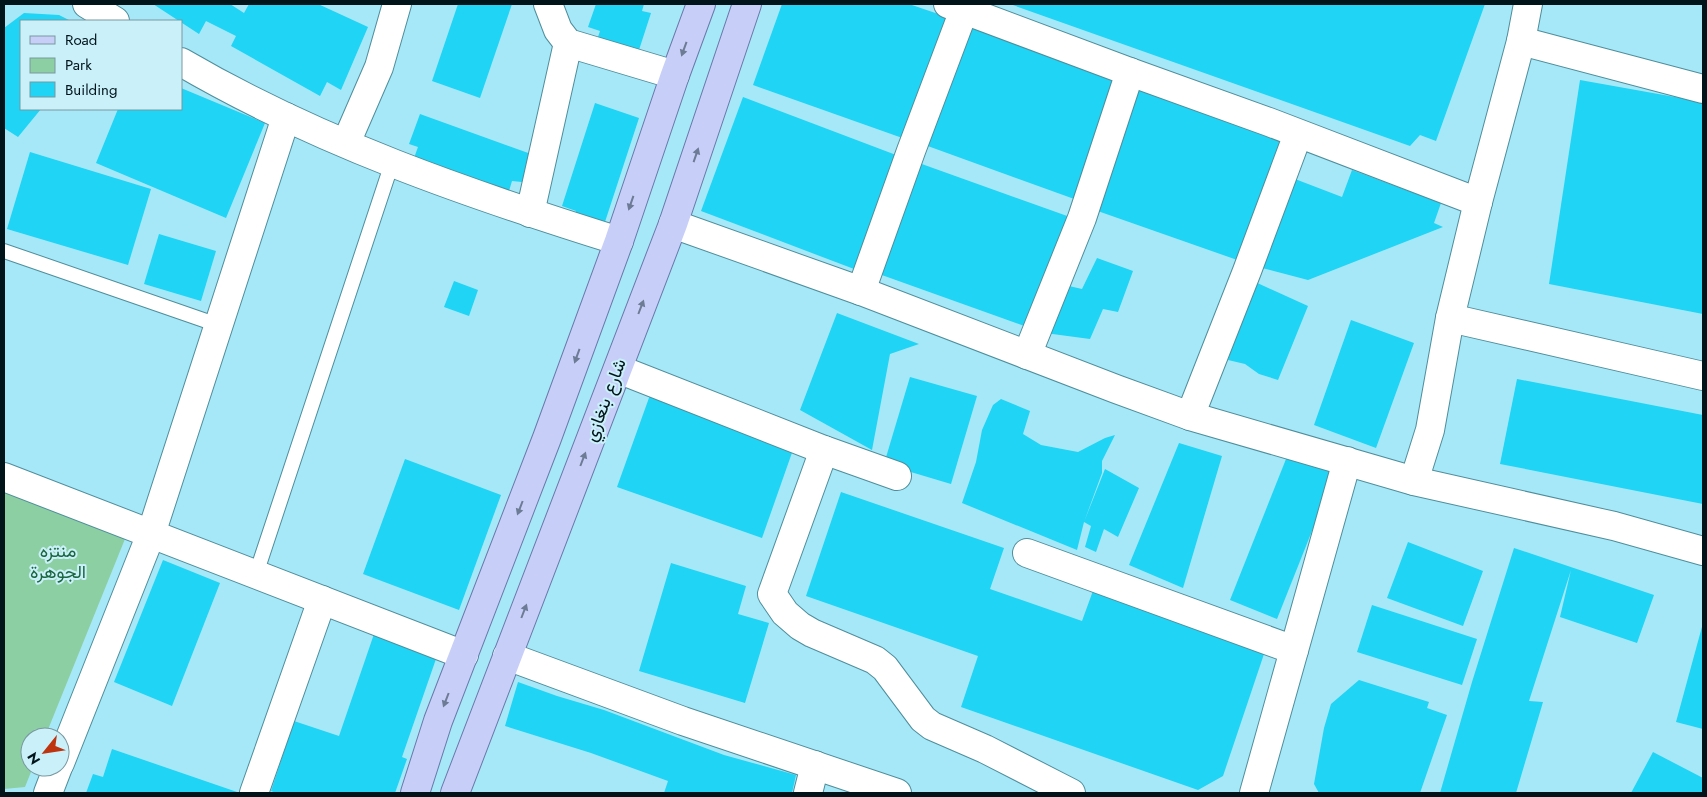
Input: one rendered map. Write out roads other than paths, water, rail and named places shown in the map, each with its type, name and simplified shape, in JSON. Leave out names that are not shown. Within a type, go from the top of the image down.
[{"type":"main road","points":[[415,793],[438,721],[547,438],[701,4]]},
{"type":"main road","name":"شارع بنغازي","points":[[455,793],[673,224],[747,4]]},
{"type":"street","points":[[87,4],[113,20]]},
{"type":"street","points":[[346,143],[379,66],[397,4]]},
{"type":"street","points":[[548,4],[558,30],[568,43],[675,75]]},
{"type":"street","points":[[1414,481],[1430,430],[1450,318],[1478,202],[1522,41],[1528,4]]},
{"type":"street","points":[[861,291],[910,151],[956,7],[1478,202]]},
{"type":"street","points":[[1522,41],[1703,89]]},
{"type":"street","points":[[530,213],[568,43]]},
{"type":"street","points":[[182,63],[286,117],[392,163],[530,213],[618,241]]},
{"type":"street","points":[[1027,355],[1082,218],[1130,72]]},
{"type":"street","points":[[70,738],[151,534],[286,117]]},
{"type":"street","points":[[1190,416],[1298,134]]},
{"type":"street","points":[[673,224],[861,291],[1116,390],[1190,416],[1414,481],[1614,526],[1703,552]]},
{"type":"street","points":[[1450,318],[1703,376]]},
{"type":"street","points":[[618,369],[824,450],[897,476]]},
{"type":"street","points":[[824,450],[772,594],[785,613],[812,633],[876,660],[892,676],[923,719],[932,726],[985,749],[1071,793]]},
{"type":"street","points":[[1254,793],[1347,461]]},
{"type":"street","points":[[4,477],[464,655]]},
{"type":"street","points":[[1027,553],[1294,650]]},
{"type":"street","points":[[254,793],[322,600]]},
{"type":"street","points":[[506,656],[683,721],[897,793]]},
{"type":"street","points":[[808,793],[814,765]]},
{"type":"street","points":[[48,793],[54,777]]},
{"type":"lane","points":[[256,574],[392,163]]},
{"type":"lane","points":[[4,251],[218,325]]},
{"type":"park label","name":"منتزه الجوهرة","points":[[58,561]]}]
